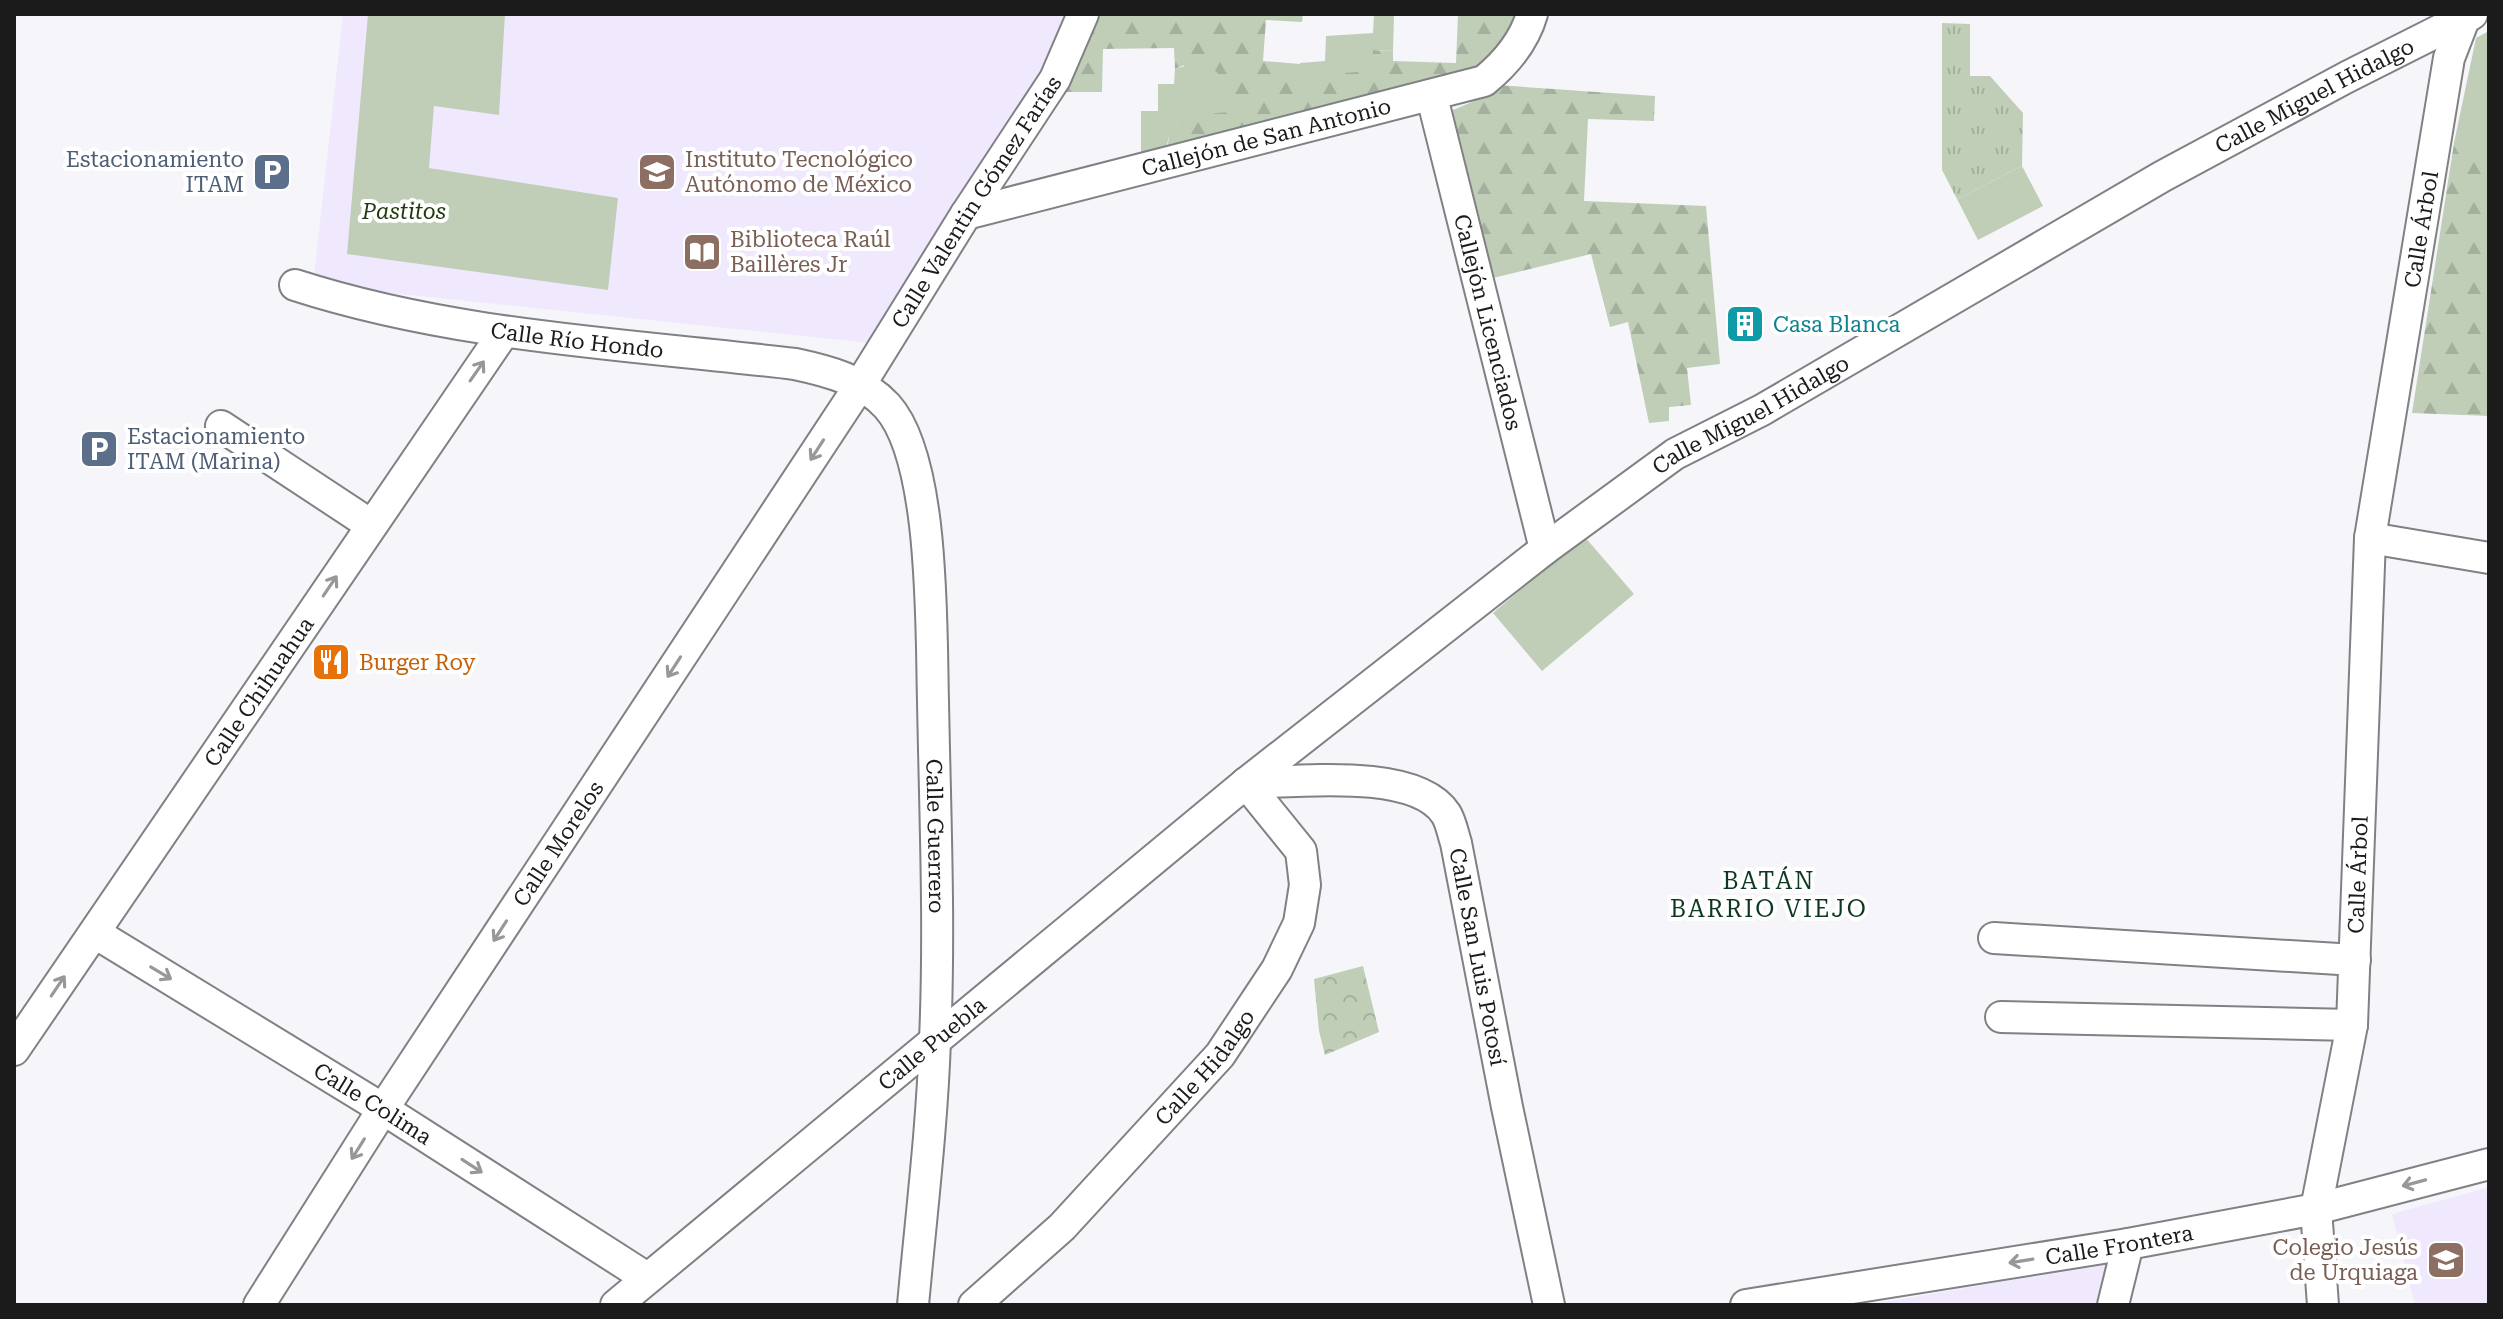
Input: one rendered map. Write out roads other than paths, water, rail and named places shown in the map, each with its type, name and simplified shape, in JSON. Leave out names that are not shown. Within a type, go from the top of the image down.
[{"type":"street","name":"Calle Valentin Gómez Farías","points":[[860,385],[966,214],[1055,79],[1083,14]]},
{"type":"street","name":"Callejón de San Antonio","points":[[966,214],[1432,97],[1484,81],[1512,54],[1532,14]]},
{"type":"street","name":"Calle Árbol","points":[[2323,1305],[2316,1209],[2352,1025],[2370,538],[2449,58],[2468,15]]},
{"type":"street","name":"Calle Miguel Hidalgo","points":[[1246,783],[1545,549],[1675,454],[1762,410],[2163,176],[2468,15]]},
{"type":"street","name":"Callejón Licenciados","points":[[1432,97],[1545,549]]},
{"type":"street","name":"Calle Río Hondo","points":[[295,285],[339,299],[504,332],[795,364],[827,371],[860,385]]},
{"type":"street","name":"Calle Chihuahua","points":[[14,1050],[504,332]]},
{"type":"street","name":"Calle Guerrero","points":[[860,385],[888,407],[916,468],[924,513],[931,630],[938,936],[935,1043],[913,1305]]},
{"type":"street","name":"Calle Morelos","points":[[259,1305],[383,1109],[860,385]]},
{"type":"street","points":[[221,426],[371,525]]},
{"type":"street","points":[[2370,538],[2489,558]]},
{"type":"street","name":"Calle San Luis Potosí","points":[[1246,783],[1383,782],[1419,791],[1445,813],[1456,843],[1549,1305]]},
{"type":"street","name":"Calle Puebla","points":[[616,1305],[1246,783]]},
{"type":"street","name":"Calle Hidalgo","points":[[974,1305],[1062,1227],[1220,1055],[1277,969],[1299,923],[1305,885],[1301,851],[1246,783]]},
{"type":"street","name":"Calle Colima","points":[[95,933],[383,1109],[647,1278]]},
{"type":"street","points":[[1994,938],[2355,960]]},
{"type":"street","points":[[2001,1017],[2352,1025]]},
{"type":"street","name":"Calle Frontera","points":[[1746,1305],[2128,1244],[2316,1209],[2489,1164]]},
{"type":"street","points":[[2113,1305],[2128,1244]]},
{"type":"place","name":"Estacionamiento ITAM","points":[[272,172]]},
{"type":"place","name":"Instituto Tecnológico Autónomo de México","points":[[657,172]]},
{"type":"place","name":"Biblioteca Raúl Baillères Jr","points":[[702,252]]},
{"type":"place","name":"Casa Blanca","points":[[1745,324]]},
{"type":"place","name":"Estacionamiento ITAM (Marina)","points":[[99,449]]},
{"type":"place","name":"Burger Roy","points":[[331,662]]},
{"type":"place","name":"Colegio Jesús de Urquiaga","points":[[2446,1260]]},
{"type":"district","name":"BATÁN BARRIO VIEJO","points":[[1769,895]]},
{"type":"park label","name":"Pastitos","points":[[404,211]]}]
